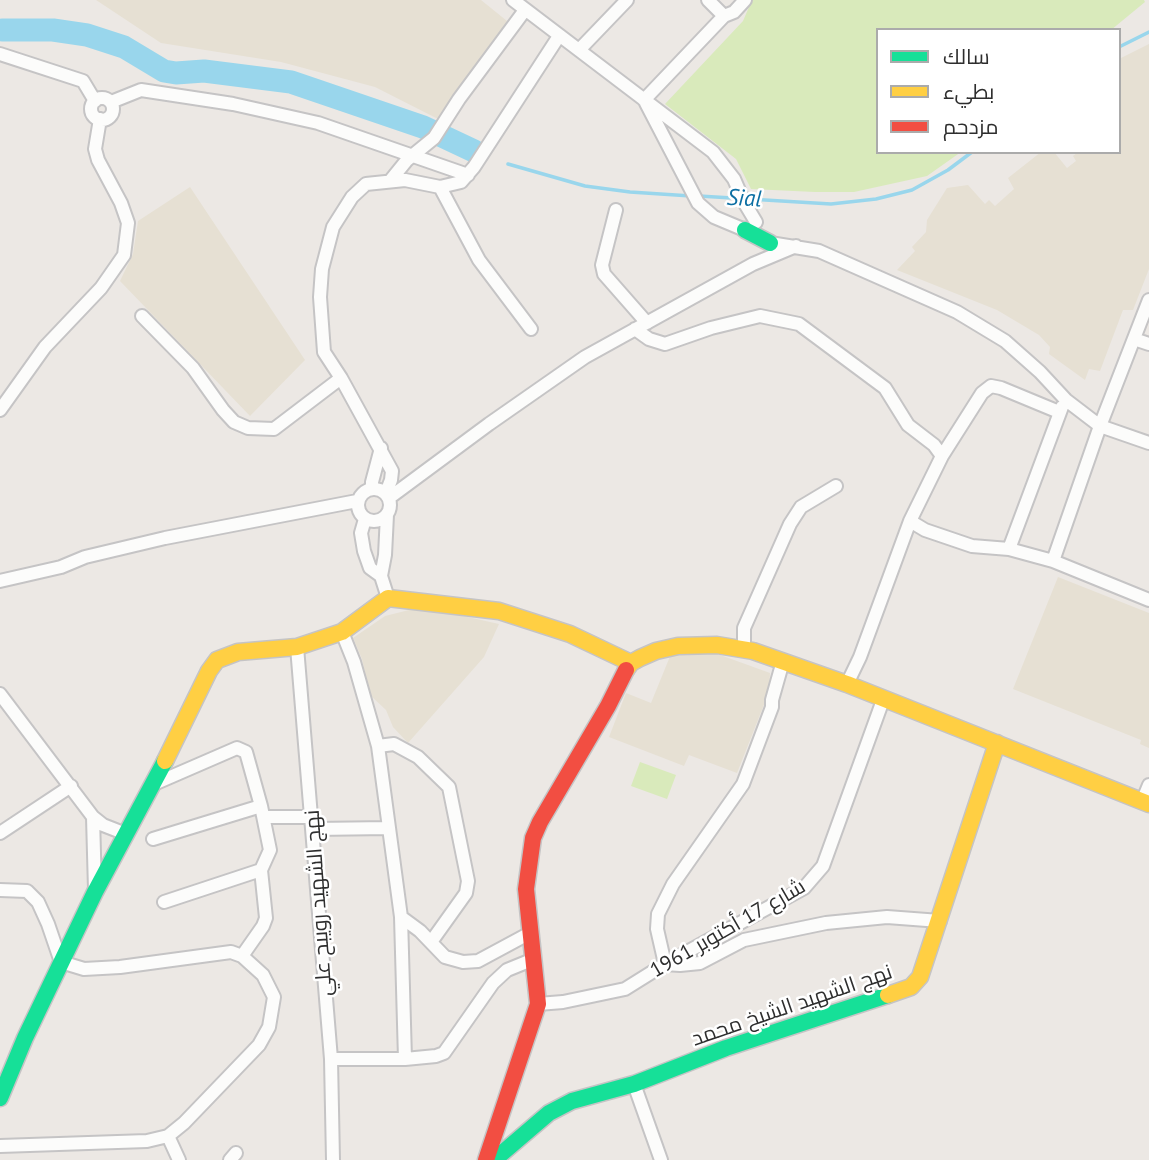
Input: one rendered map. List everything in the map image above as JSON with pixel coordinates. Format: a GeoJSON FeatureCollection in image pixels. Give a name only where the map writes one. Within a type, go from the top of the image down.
{"type":"FeatureCollection","features":[{"type":"Feature","properties":{"kind":"street"},"geometry":{"type":"LineString","coordinates":[[579,50],[626,0]]}},
{"type":"Feature","properties":{"kind":"street"},"geometry":{"type":"LineString","coordinates":[[708,0],[724,16]]}},
{"type":"Feature","properties":{"kind":"street"},"geometry":{"type":"LineString","coordinates":[[644,100],[724,16],[734,12],[745,0]]}},
{"type":"Feature","properties":{"kind":"street"},"geometry":{"type":"LineString","coordinates":[[390,181],[436,135],[520,4],[713,152],[734,179],[751,226]]}},
{"type":"Feature","properties":{"kind":"street"},"geometry":{"type":"LineString","coordinates":[[388,598],[381,576],[386,555],[387,516],[390,509],[387,496],[392,471],[324,352],[320,331],[320,297],[327,246],[333,227],[352,197],[366,184],[405,180],[440,187],[461,182],[471,171],[559,36]]}},
{"type":"Feature","properties":{"kind":"street"},"geometry":{"type":"LineString","coordinates":[[0,54],[83,81],[95,100]]}},
{"type":"Feature","properties":{"kind":"street"},"geometry":{"type":"LineString","coordinates":[[111,103],[141,90],[233,103],[318,123],[471,171]]}},
{"type":"Feature","properties":{"kind":"street"},"geometry":{"type":"LineString","coordinates":[[105,99],[111,103],[111,115],[106,119],[100,119],[92,113],[95,100],[105,99]]}},
{"type":"Feature","properties":{"kind":"street"},"geometry":{"type":"LineString","coordinates":[[644,100],[698,202],[714,217],[751,226],[770,243],[819,251],[957,312],[1005,341],[1040,372],[1063,406]]}},
{"type":"Feature","properties":{"kind":"street"},"geometry":{"type":"LineString","coordinates":[[0,410],[45,347],[102,288],[124,255],[128,223],[95,149],[100,119]]}},
{"type":"Feature","properties":{"kind":"street"},"geometry":{"type":"LineString","coordinates":[[440,187],[479,260],[531,329]]}},
{"type":"Feature","properties":{"kind":"street"},"geometry":{"type":"LineString","coordinates":[[616,210],[602,265],[604,274],[649,339],[665,344],[711,328],[760,316],[799,324],[885,388],[908,425],[934,445],[942,456]]}},
{"type":"Feature","properties":{"kind":"street"},"geometry":{"type":"LineString","coordinates":[[387,496],[585,357],[753,264],[796,246]]}},
{"type":"Feature","properties":{"kind":"street"},"geometry":{"type":"LineString","coordinates":[[1054,561],[1100,426],[1149,300]]}},
{"type":"Feature","properties":{"kind":"street"},"geometry":{"type":"LineString","coordinates":[[142,316],[193,368],[234,422],[248,428],[274,429],[341,378]]}},
{"type":"Feature","properties":{"kind":"street"},"geometry":{"type":"LineString","coordinates":[[1134,339],[1149,344]]}},
{"type":"Feature","properties":{"kind":"street"},"geometry":{"type":"LineString","coordinates":[[848,684],[910,521],[942,456],[982,393],[991,386],[1063,406],[1100,426],[1149,443]]}},
{"type":"Feature","properties":{"kind":"street"},"geometry":{"type":"LineString","coordinates":[[1009,549],[1063,406]]}},
{"type":"Feature","properties":{"kind":"street"},"geometry":{"type":"LineString","coordinates":[[372,489],[381,448]]}},
{"type":"Feature","properties":{"kind":"street"},"geometry":{"type":"LineString","coordinates":[[744,649],[744,628],[790,524],[801,508],[836,486]]}},
{"type":"Feature","properties":{"kind":"street"},"geometry":{"type":"LineString","coordinates":[[0,581],[166,538],[357,501],[365,491],[372,489],[387,496]]}},
{"type":"Feature","properties":{"kind":"street"},"geometry":{"type":"LineString","coordinates":[[357,501],[365,519],[375,522],[387,516]]}},
{"type":"Feature","properties":{"kind":"street"},"geometry":{"type":"LineString","coordinates":[[365,519],[361,533],[364,551],[370,568],[381,576]]}},
{"type":"Feature","properties":{"kind":"street"},"geometry":{"type":"LineString","coordinates":[[910,521],[925,530],[972,546],[1009,549],[1054,561],[1149,600]]}},
{"type":"Feature","properties":{"kind":"street"},"geometry":{"type":"LineString","coordinates":[[0,1098],[25,1038],[95,892],[217,660],[238,652],[298,647],[342,632],[388,598],[510,614],[570,634],[631,663]]}},
{"type":"Feature","properties":{"kind":"street"},"geometry":{"type":"LineString","coordinates":[[342,632],[355,662],[378,746],[401,917],[405,1059]]}},
{"type":"Feature","properties":{"kind":"street"},"geometry":{"type":"LineString","coordinates":[[486,1160],[538,1004],[526,889],[533,838],[608,706],[621,676],[631,663],[656,651],[678,646],[717,645],[744,649],[848,684],[1146,803],[1149,785]]}},
{"type":"Feature","properties":{"kind":"street","name":"نهج الشهيد رويبح علي"},"geometry":{"type":"LineString","coordinates":[[298,647],[331,1059],[333,1160]]}},
{"type":"Feature","properties":{"kind":"street"},"geometry":{"type":"LineString","coordinates":[[783,661],[772,707],[743,784],[673,884],[658,914],[657,929],[665,964],[700,963],[744,940],[826,923],[887,917],[940,921]]}},
{"type":"Feature","properties":{"kind":"street"},"geometry":{"type":"LineString","coordinates":[[0,694],[93,817],[103,825],[127,834]]}},
{"type":"Feature","properties":{"kind":"street","name":"شارع 17 أكتوبر 1961"},"geometry":{"type":"LineString","coordinates":[[538,1004],[562,1002],[625,989],[665,964],[794,894],[816,877],[828,855],[883,700]]}},
{"type":"Feature","properties":{"kind":"street","name":"نهج الشهيد الشيخ محمد"},"geometry":{"type":"LineString","coordinates":[[494,1160],[549,1113],[572,1101],[634,1084],[726,1048],[911,987],[920,976],[940,921],[997,743]]}},
{"type":"Feature","properties":{"kind":"street"},"geometry":{"type":"LineString","coordinates":[[378,746],[394,744],[418,757],[449,787],[468,881],[466,893],[431,942]]}},
{"type":"Feature","properties":{"kind":"street"},"geometry":{"type":"LineString","coordinates":[[153,784],[237,748],[246,752],[270,850],[261,870],[266,918],[242,956]]}},
{"type":"Feature","properties":{"kind":"street"},"geometry":{"type":"LineString","coordinates":[[0,833],[71,786]]}},
{"type":"Feature","properties":{"kind":"street"},"geometry":{"type":"LineString","coordinates":[[153,839],[262,812],[313,823],[388,828]]}},
{"type":"Feature","properties":{"kind":"street"},"geometry":{"type":"LineString","coordinates":[[93,817],[95,892]]}},
{"type":"Feature","properties":{"kind":"street"},"geometry":{"type":"LineString","coordinates":[[164,902],[261,870]]}},
{"type":"Feature","properties":{"kind":"street"},"geometry":{"type":"LineString","coordinates":[[0,890],[27,891],[38,902],[61,962]]}},
{"type":"Feature","properties":{"kind":"street"},"geometry":{"type":"LineString","coordinates":[[401,917],[445,957],[463,962],[478,961],[530,933]]}},
{"type":"Feature","properties":{"kind":"street"},"geometry":{"type":"LineString","coordinates":[[0,1146],[147,1141],[168,1136],[234,1072],[259,1045],[269,1027],[274,997],[270,984],[242,956],[231,952],[209,953],[142,965],[84,969],[61,962]]}},
{"type":"Feature","properties":{"kind":"street"},"geometry":{"type":"LineString","coordinates":[[331,1059],[405,1059],[444,1053],[493,983],[508,970],[534,960]]}},
{"type":"Feature","properties":{"kind":"street"},"geometry":{"type":"LineString","coordinates":[[634,1084],[661,1160]]}},
{"type":"Feature","properties":{"kind":"street"},"geometry":{"type":"LineString","coordinates":[[168,1136],[179,1160]]}},
{"type":"Feature","properties":{"kind":"shaded area"},"geometry":{"type":"Polygon","coordinates":[[[96,0],[481,0],[512,25],[440,120],[375,87],[281,62],[161,43],[96,0]]]}},
{"type":"Feature","properties":{"kind":"shaded area"},"geometry":{"type":"Polygon","coordinates":[[[1149,44],[1149,269],[1133,310],[1123,310],[1100,371],[1089,369],[1085,380],[1049,354],[1050,347],[1039,335],[997,310],[897,270],[915,251],[912,247],[926,232],[927,220],[947,188],[968,185],[985,204],[989,200],[995,206],[1014,189],[1008,178],[1038,154],[1056,154],[1067,168],[1076,161],[1073,156],[1076,154],[1121,154],[1121,58],[1149,44]]]}},
{"type":"Feature","properties":{"kind":"shaded area"},"geometry":{"type":"Polygon","coordinates":[[[190,187],[305,360],[250,416],[120,281],[133,254],[138,221],[190,187]]]}},
{"type":"Feature","properties":{"kind":"shaded area"},"geometry":{"type":"Polygon","coordinates":[[[1058,577],[1149,613],[1149,748],[1140,744],[1141,740],[1013,689],[1058,577]]]}},
{"type":"Feature","properties":{"kind":"shaded area"},"geometry":{"type":"Polygon","coordinates":[[[409,610],[441,611],[499,624],[484,657],[408,743],[393,727],[386,710],[370,695],[362,659],[353,638],[385,616],[409,610]]]}},
{"type":"Feature","properties":{"kind":"shaded area"},"geometry":{"type":"Polygon","coordinates":[[[673,649],[712,652],[770,673],[769,692],[737,773],[689,755],[684,766],[609,737],[626,693],[651,703],[673,649]]]}},
{"type":"Feature","properties":{"kind":"green space"},"geometry":{"type":"Polygon","coordinates":[[[752,0],[1145,2],[1113,28],[876,28],[876,154],[958,154],[927,176],[854,192],[751,189],[736,159],[665,104],[743,21],[752,0]]]}},
{"type":"Feature","properties":{"kind":"green space"},"geometry":{"type":"Polygon","coordinates":[[[640,762],[676,775],[667,799],[631,786],[640,762]]]}},
{"type":"Feature","properties":{"kind":"waterway"},"geometry":{"type":"LineString","coordinates":[[2,30],[53,30],[87,35],[124,47],[164,71],[204,71],[291,82],[423,127],[474,151]]}},
{"type":"Feature","properties":{"kind":"waterway","name":"Sial"},"geometry":{"type":"LineString","coordinates":[[1121,46],[1149,32]]}},
{"type":"Feature","properties":{"kind":"waterway","name":"Sial"},"geometry":{"type":"LineString","coordinates":[[699,196],[831,204],[876,199],[912,190],[948,170],[969,154]]}},
{"type":"Feature","properties":{"kind":"waterway","name":"Sial"},"geometry":{"type":"LineString","coordinates":[[508,164],[585,186],[691,196]]}},
{"type":"Feature","properties":{"kind":"traffic: fast"},"geometry":{"type":"LineString","coordinates":[[745,230],[770,243]]}},
{"type":"Feature","properties":{"kind":"traffic: fast"},"geometry":{"type":"LineString","coordinates":[[0,1098],[25,1038],[95,892],[165,761]]}},
{"type":"Feature","properties":{"kind":"traffic: fast"},"geometry":{"type":"LineString","coordinates":[[494,1160],[549,1113],[572,1101],[634,1084],[726,1048],[888,995]]}},
{"type":"Feature","properties":{"kind":"traffic: slow"},"geometry":{"type":"LineString","coordinates":[[165,761],[217,660],[238,652],[297,647],[342,632],[388,598],[499,611],[570,634],[631,663]]}},
{"type":"Feature","properties":{"kind":"traffic: slow"},"geometry":{"type":"LineString","coordinates":[[626,670],[640,658],[678,646],[717,645],[753,651],[847,684],[1149,804]]}},
{"type":"Feature","properties":{"kind":"traffic: slow"},"geometry":{"type":"LineString","coordinates":[[888,995],[911,987],[920,977],[997,743]]}},
{"type":"Feature","properties":{"kind":"traffic: jam"},"geometry":{"type":"LineString","coordinates":[[486,1160],[538,1004],[526,889],[533,838],[626,670]]}}]}
